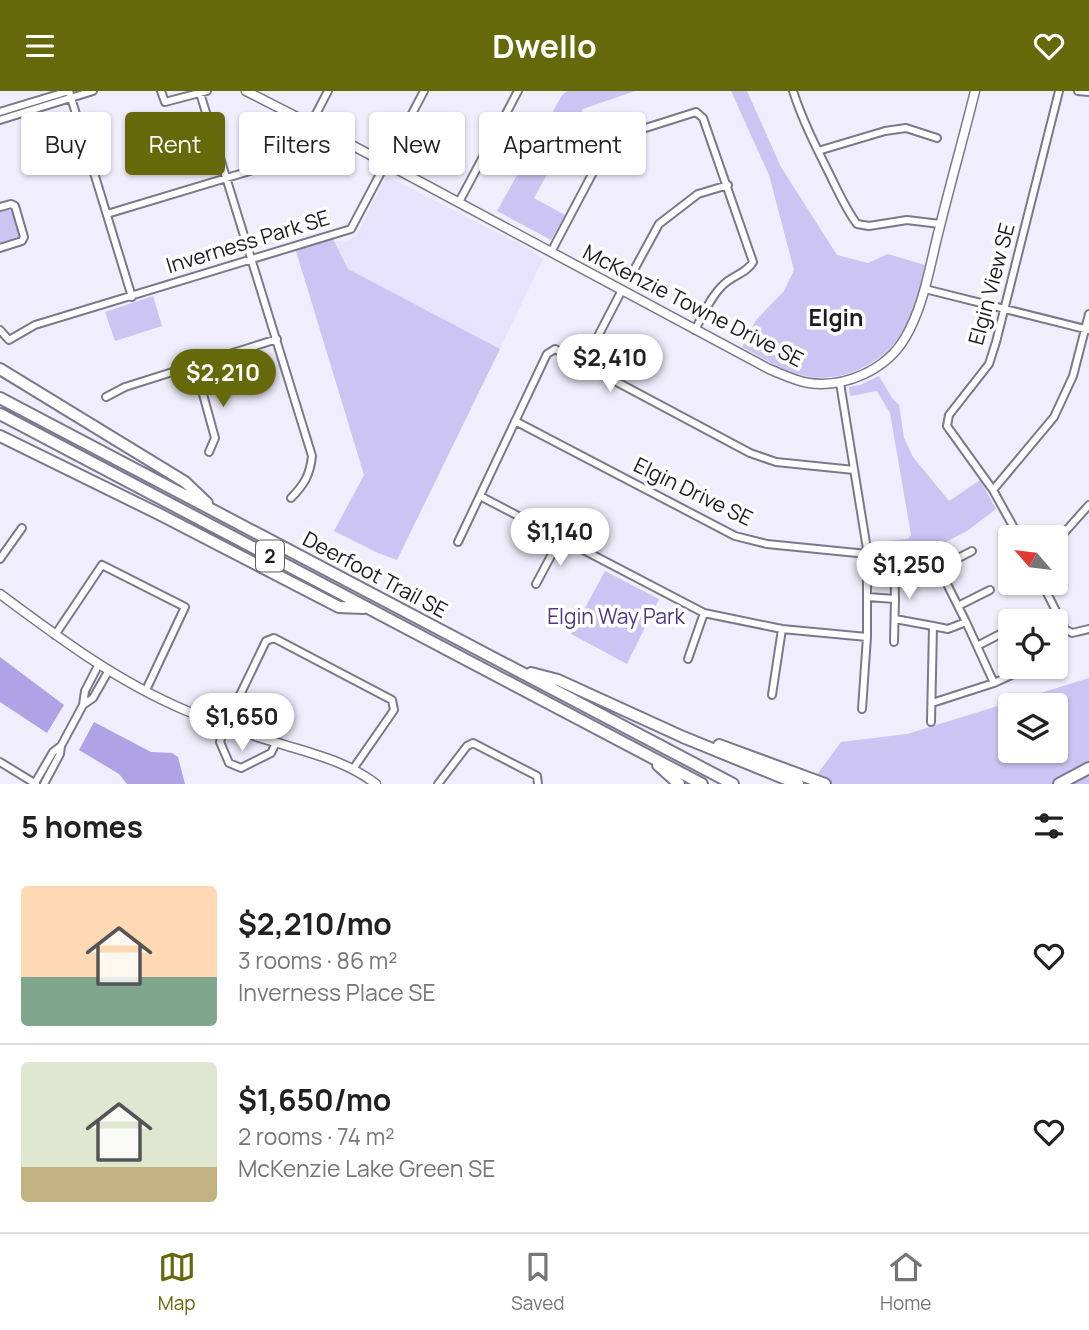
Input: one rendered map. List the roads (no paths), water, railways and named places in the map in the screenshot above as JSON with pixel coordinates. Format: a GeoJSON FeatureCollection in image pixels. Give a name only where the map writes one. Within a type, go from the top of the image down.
{"type":"FeatureCollection","features":[{"type":"Feature","properties":{"kind":"highway"},"geometry":{"type":"LineString","coordinates":[[0,369],[185,482],[216,512]]}},
{"type":"Feature","properties":{"kind":"highway","name":"Deerfoot Trail SE"},"geometry":{"type":"LineString","coordinates":[[0,398],[733,784]]}},
{"type":"Feature","properties":{"kind":"highway","name":"Deerfoot Trail SE"},"geometry":{"type":"LineString","coordinates":[[0,414],[702,784]]}},
{"type":"Feature","properties":{"kind":"highway"},"geometry":{"type":"LineString","coordinates":[[0,436],[339,607],[369,609]]}},
{"type":"Feature","properties":{"kind":"highway"},"geometry":{"type":"LineString","coordinates":[[508,667],[558,680],[683,737],[797,784]]}},
{"type":"Feature","properties":{"kind":"highway"},"geometry":{"type":"LineString","coordinates":[[683,737],[695,737],[825,784]]}},
{"type":"Feature","properties":{"kind":"highway"},"geometry":{"type":"LineString","coordinates":[[648,756],[679,784]]}},
{"type":"Feature","properties":{"kind":"highway"},"geometry":{"type":"LineString","coordinates":[[1059,784],[1089,768]]}},
{"type":"Feature","properties":{"kind":"street"},"geometry":{"type":"LineString","coordinates":[[0,112],[69,93],[93,91]]}},
{"type":"Feature","properties":{"kind":"street"},"geometry":{"type":"LineString","coordinates":[[162,91],[165,102],[203,92],[226,178],[312,456],[310,473],[303,486],[291,498]]}},
{"type":"Feature","properties":{"kind":"street","name":"McKenzie Towne Drive SE"},"geometry":{"type":"LineString","coordinates":[[246,91],[286,112]]}},
{"type":"Feature","properties":{"kind":"street"},"geometry":{"type":"LineString","coordinates":[[317,112],[328,91]]}},
{"type":"Feature","properties":{"kind":"street","name":"Inverness Park SE"},"geometry":{"type":"LineString","coordinates":[[413,112],[424,91]]}},
{"type":"Feature","properties":{"kind":"street"},"geometry":{"type":"LineString","coordinates":[[459,202],[518,91]]}},
{"type":"Feature","properties":{"kind":"street"},"geometry":{"type":"LineString","coordinates":[[793,91],[818,151],[857,224],[869,226],[907,221],[940,224]]}},
{"type":"Feature","properties":{"kind":"street","name":"McKenzie Towne Drive SE"},"geometry":{"type":"LineString","coordinates":[[408,175],[789,378],[808,383],[839,383],[881,364],[905,340],[925,289],[975,91]]}},
{"type":"Feature","properties":{"kind":"street","name":"Elgin View SE"},"geometry":{"type":"LineString","coordinates":[[1012,525],[993,489],[947,426],[947,422],[948,415],[989,364],[1059,91]]}},
{"type":"Feature","properties":{"kind":"street"},"geometry":{"type":"LineString","coordinates":[[1078,91],[1089,93]]}},
{"type":"Feature","properties":{"kind":"street"},"geometry":{"type":"LineString","coordinates":[[0,120],[69,93]]}},
{"type":"Feature","properties":{"kind":"street"},"geometry":{"type":"LineString","coordinates":[[69,93],[132,297]]}},
{"type":"Feature","properties":{"kind":"street"},"geometry":{"type":"LineString","coordinates":[[551,252],[608,144],[614,138],[696,112],[703,118],[753,262],[748,269],[722,286],[709,303],[695,330]]}},
{"type":"Feature","properties":{"kind":"street"},"geometry":{"type":"LineString","coordinates":[[818,151],[885,131],[906,128],[937,138]]}},
{"type":"Feature","properties":{"kind":"street"},"geometry":{"type":"LineString","coordinates":[[107,214],[239,174]]}},
{"type":"Feature","properties":{"kind":"street","name":"Inverness Park SE"},"geometry":{"type":"LineString","coordinates":[[0,330],[9,340],[35,325],[351,229],[380,175]]}},
{"type":"Feature","properties":{"kind":"street"},"geometry":{"type":"LineString","coordinates":[[635,268],[659,224],[698,194],[728,185]]}},
{"type":"Feature","properties":{"kind":"street"},"geometry":{"type":"LineString","coordinates":[[0,207],[10,204],[15,206],[24,237],[22,241],[0,248]]}},
{"type":"Feature","properties":{"kind":"street"},"geometry":{"type":"LineString","coordinates":[[925,289],[1087,329]]}},
{"type":"Feature","properties":{"kind":"street"},"geometry":{"type":"LineString","coordinates":[[583,365],[622,290]]}},
{"type":"Feature","properties":{"kind":"street"},"geometry":{"type":"LineString","coordinates":[[993,489],[1054,417],[1073,376],[1089,314]]}},
{"type":"Feature","properties":{"kind":"street"},"geometry":{"type":"LineString","coordinates":[[106,397],[125,387],[277,339]]}},
{"type":"Feature","properties":{"kind":"street"},"geometry":{"type":"LineString","coordinates":[[458,541],[547,353],[555,349],[750,453],[776,462],[854,470]]}},
{"type":"Feature","properties":{"kind":"street"},"geometry":{"type":"LineString","coordinates":[[195,365],[215,438],[209,452]]}},
{"type":"Feature","properties":{"kind":"street"},"geometry":{"type":"LineString","coordinates":[[839,383],[867,554],[867,637],[862,709]]}},
{"type":"Feature","properties":{"kind":"street","name":"Elgin Drive SE"},"geometry":{"type":"LineString","coordinates":[[515,421],[735,536],[767,544],[867,554]]}},
{"type":"Feature","properties":{"kind":"street"},"geometry":{"type":"LineString","coordinates":[[480,496],[704,613],[782,629],[867,637]]}},
{"type":"Feature","properties":{"kind":"street"},"geometry":{"type":"LineString","coordinates":[[1068,528],[1089,505]]}},
{"type":"Feature","properties":{"kind":"street"},"geometry":{"type":"LineString","coordinates":[[0,559],[22,528]]}},
{"type":"Feature","properties":{"kind":"street"},"geometry":{"type":"LineString","coordinates":[[536,584],[560,538]]}},
{"type":"Feature","properties":{"kind":"street"},"geometry":{"type":"LineString","coordinates":[[894,568],[939,568],[972,551]]}},
{"type":"Feature","properties":{"kind":"street"},"geometry":{"type":"LineString","coordinates":[[894,553],[894,642]]}},
{"type":"Feature","properties":{"kind":"street"},"geometry":{"type":"LineString","coordinates":[[55,635],[102,565],[186,607],[146,690]]}},
{"type":"Feature","properties":{"kind":"street"},"geometry":{"type":"LineString","coordinates":[[939,568],[994,683]]}},
{"type":"Feature","properties":{"kind":"street"},"geometry":{"type":"LineString","coordinates":[[958,607],[990,590]]}},
{"type":"Feature","properties":{"kind":"street"},"geometry":{"type":"LineString","coordinates":[[0,594],[99,664],[146,690],[225,726],[328,757],[354,769],[376,784]]}},
{"type":"Feature","properties":{"kind":"street"},"geometry":{"type":"LineString","coordinates":[[1048,595],[1065,629],[1072,633],[1089,629]]}},
{"type":"Feature","properties":{"kind":"street"},"geometry":{"type":"LineString","coordinates":[[868,597],[895,599]]}},
{"type":"Feature","properties":{"kind":"street"},"geometry":{"type":"LineString","coordinates":[[688,659],[704,613]]}},
{"type":"Feature","properties":{"kind":"street"},"geometry":{"type":"LineString","coordinates":[[895,619],[948,629],[966,622]]}},
{"type":"Feature","properties":{"kind":"street"},"geometry":{"type":"LineString","coordinates":[[931,722],[933,626]]}},
{"type":"Feature","properties":{"kind":"street"},"geometry":{"type":"LineString","coordinates":[[772,695],[782,629]]}},
{"type":"Feature","properties":{"kind":"street"},"geometry":{"type":"LineString","coordinates":[[977,646],[998,635]]}},
{"type":"Feature","properties":{"kind":"street"},"geometry":{"type":"LineString","coordinates":[[276,743],[271,753],[241,768],[229,763],[220,742],[266,641],[274,638],[392,700],[394,710],[354,769]]}},
{"type":"Feature","properties":{"kind":"street"},"geometry":{"type":"LineString","coordinates":[[44,784],[83,705],[85,691],[99,664]]}},
{"type":"Feature","properties":{"kind":"street"},"geometry":{"type":"LineString","coordinates":[[83,705],[95,696],[109,670]]}},
{"type":"Feature","properties":{"kind":"street"},"geometry":{"type":"LineString","coordinates":[[932,703],[1003,679]]}},
{"type":"Feature","properties":{"kind":"street"},"geometry":{"type":"LineString","coordinates":[[438,784],[467,746],[473,743],[537,776],[538,784]]}},
{"type":"Feature","properties":{"kind":"street"},"geometry":{"type":"LineString","coordinates":[[0,762],[36,784],[54,750],[61,746]]}},
{"type":"Feature","properties":{"kind":"district","name":"Elgin"},"geometry":{"type":"Point","coordinates":[836,318]}},
{"type":"Feature","properties":{"kind":"park label","name":"Elgin Way Park"},"geometry":{"type":"Point","coordinates":[616,617]}}]}
